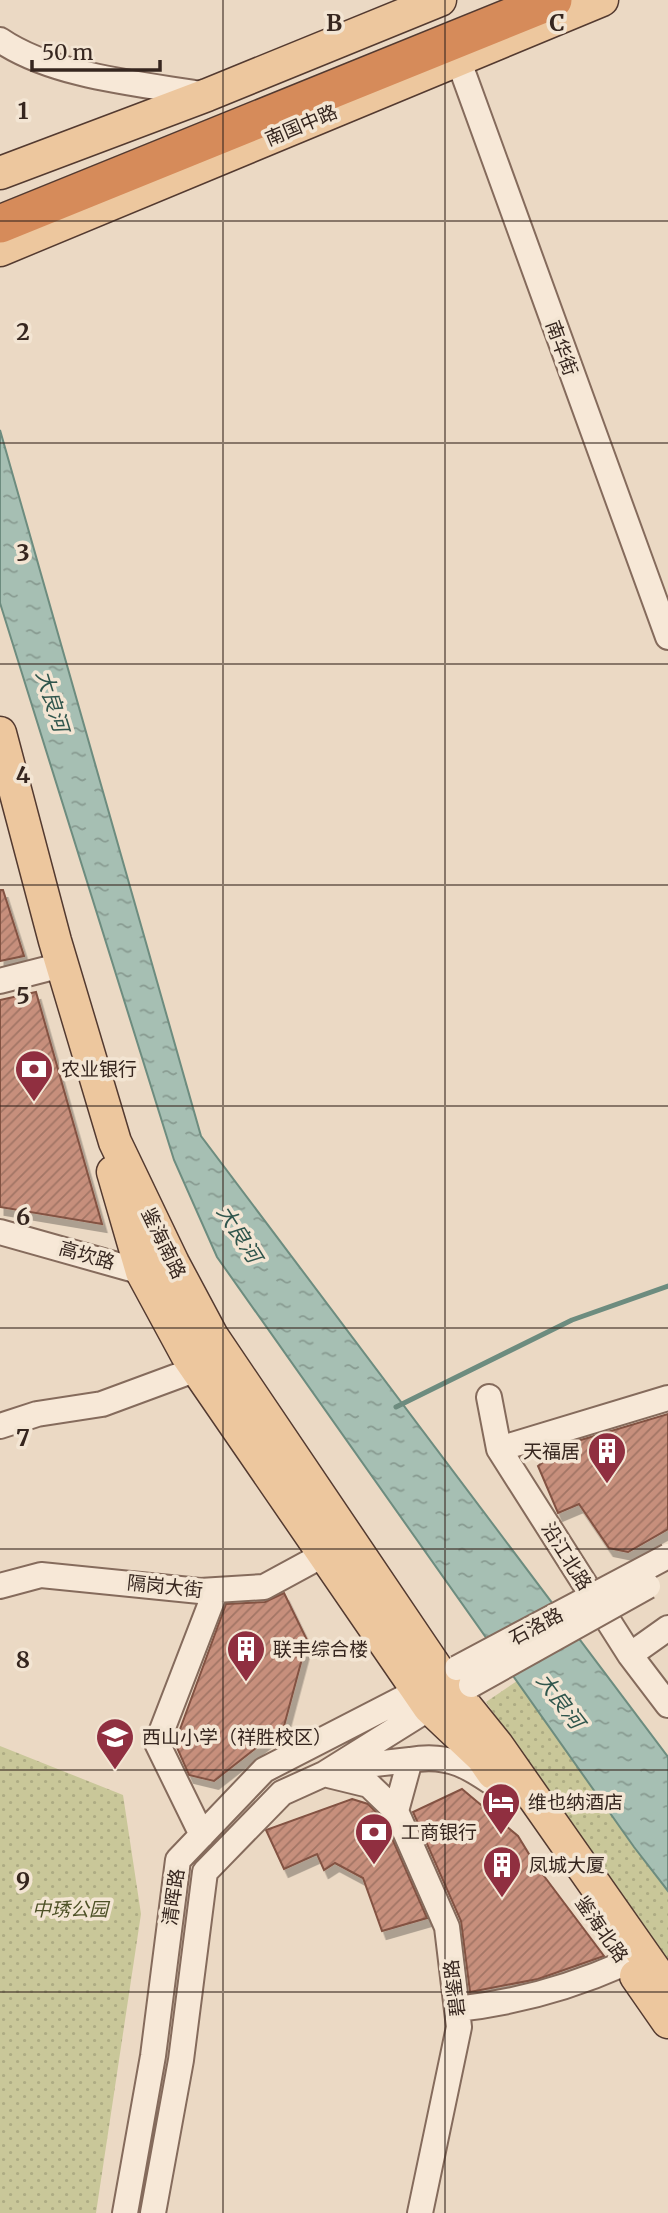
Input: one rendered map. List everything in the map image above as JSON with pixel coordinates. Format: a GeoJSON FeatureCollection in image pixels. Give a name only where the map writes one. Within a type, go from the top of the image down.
{"type":"FeatureCollection","features":[{"type":"Feature","properties":{"kind":"highway"},"geometry":{"type":"LineString","coordinates":[[2,181],[499,0]]}},
{"type":"Feature","properties":{"kind":"highway","name":"南国中路"},"geometry":{"type":"LineString","coordinates":[[0,224],[553,0]]}},
{"type":"Feature","properties":{"kind":"main road"},"geometry":{"type":"LineString","coordinates":[[2,181],[440,0]]}},
{"type":"Feature","properties":{"kind":"main road","name":"南国中路"},"geometry":{"type":"LineString","coordinates":[[0,250],[603,0]]}},
{"type":"Feature","properties":{"kind":"main road"},"geometry":{"type":"LineString","coordinates":[[0,235],[6,239],[43,232]]}},
{"type":"Feature","properties":{"kind":"main road","name":"鉴海南路"},"geometry":{"type":"LineString","coordinates":[[0,733],[56,967],[115,1142],[169,1255],[212,1335],[445,1687]]}},
{"type":"Feature","properties":{"kind":"main road","name":"鉴海南路"},"geometry":{"type":"LineString","coordinates":[[0,777],[142,1272],[187,1355],[323,1555],[445,1687]]}},
{"type":"Feature","properties":{"kind":"main road","name":"鉴海北路"},"geometry":{"type":"LineString","coordinates":[[445,1687],[482,1757],[668,2022]]}},
{"type":"Feature","properties":{"kind":"main road","name":"鉴海北路"},"geometry":{"type":"LineString","coordinates":[[445,1687],[497,1745],[668,1989]]}},
{"type":"Feature","properties":{"kind":"street"},"geometry":{"type":"LineString","coordinates":[[0,40],[17,52],[58,66],[207,95]]}},
{"type":"Feature","properties":{"kind":"street","name":"南华街"},"geometry":{"type":"LineString","coordinates":[[458,59],[668,637]]}},
{"type":"Feature","properties":{"kind":"street"},"geometry":{"type":"LineString","coordinates":[[0,981],[56,967]]}},
{"type":"Feature","properties":{"kind":"street","name":"高坎路"},"geometry":{"type":"LineString","coordinates":[[0,1232],[142,1272]]}},
{"type":"Feature","properties":{"kind":"street"},"geometry":{"type":"LineString","coordinates":[[142,1272],[169,1255]]}},
{"type":"Feature","properties":{"kind":"street"},"geometry":{"type":"LineString","coordinates":[[0,1426],[37,1413],[102,1404],[194,1370]]}},
{"type":"Feature","properties":{"kind":"street","name":"沿江北路"},"geometry":{"type":"LineString","coordinates":[[489,1396],[499,1449],[630,1655],[668,1704]]}},
{"type":"Feature","properties":{"kind":"street"},"geometry":{"type":"LineString","coordinates":[[499,1449],[668,1398]]}},
{"type":"Feature","properties":{"kind":"street","name":"隔岗大街"},"geometry":{"type":"LineString","coordinates":[[0,1586],[41,1575],[216,1590],[264,1587],[323,1555]]}},
{"type":"Feature","properties":{"kind":"street","name":"石洛路"},"geometry":{"type":"LineString","coordinates":[[445,1687],[668,1556]]}},
{"type":"Feature","properties":{"kind":"street","name":"石洛路"},"geometry":{"type":"LineString","coordinates":[[445,1687],[668,1574]]}},
{"type":"Feature","properties":{"kind":"street"},"geometry":{"type":"LineString","coordinates":[[202,1835],[157,1743],[216,1590]]}},
{"type":"Feature","properties":{"kind":"street"},"geometry":{"type":"LineString","coordinates":[[630,1655],[668,1628]]}},
{"type":"Feature","properties":{"kind":"street","name":"清晖路"},"geometry":{"type":"LineString","coordinates":[[153,2213],[181,2060],[205,1872],[282,1793],[329,1771],[445,1687]]}},
{"type":"Feature","properties":{"kind":"street","name":"清晖路"},"geometry":{"type":"LineString","coordinates":[[125,2213],[153,2056],[178,1860],[264,1770],[445,1687]]}},
{"type":"Feature","properties":{"kind":"street"},"geometry":{"type":"LineString","coordinates":[[329,1771],[433,1756],[467,1765],[507,1793]]}},
{"type":"Feature","properties":{"kind":"street"},"geometry":{"type":"LineString","coordinates":[[329,1771],[369,1785],[396,1811],[410,1760]]}},
{"type":"Feature","properties":{"kind":"street","name":"碧鉴路"},"geometry":{"type":"LineString","coordinates":[[396,1811],[447,1927],[459,2026],[420,2213]]}},
{"type":"Feature","properties":{"kind":"street"},"geometry":{"type":"LineString","coordinates":[[457,2009],[492,2005],[596,1976],[623,1964]]}},
{"type":"Feature","properties":{"kind":"green space"},"geometry":{"type":"Polygon","coordinates":[[[517,1681],[668,1891],[668,1965],[486,1702],[517,1681]]]}},
{"type":"Feature","properties":{"kind":"green space","name":"中琇公园"},"geometry":{"type":"Polygon","coordinates":[[[0,1746],[123,1795],[141,1914],[96,2213],[0,2213],[0,1746]]]}},
{"type":"Feature","properties":{"kind":"water","name":"大良河"},"geometry":{"type":"Polygon","coordinates":[[[0,430],[201,1136],[668,1757],[668,1891],[634,1847],[217,1257],[174,1160],[0,603],[0,430]]]}},
{"type":"Feature","properties":{"kind":"building"},"geometry":{"type":"Polygon","coordinates":[[[0,890],[3,890],[24,956],[0,961],[0,890]]]}},
{"type":"Feature","properties":{"kind":"building","name":"农业银行"},"geometry":{"type":"Polygon","coordinates":[[[36,992],[102,1224],[0,1207],[0,1000],[36,992]]]}},
{"type":"Feature","properties":{"kind":"building","name":"天福居"},"geometry":{"type":"Polygon","coordinates":[[[668,1414],[668,1529],[628,1552],[609,1548],[579,1504],[558,1513],[538,1466],[564,1445],[668,1414]]]}},
{"type":"Feature","properties":{"kind":"building","name":"联丰综合楼"},"geometry":{"type":"Polygon","coordinates":[[[284,1593],[307,1640],[284,1726],[214,1781],[189,1775],[175,1743],[226,1604],[265,1602],[284,1593]]]}},
{"type":"Feature","properties":{"kind":"building","name":"凤城大厦"},"geometry":{"type":"Polygon","coordinates":[[[462,1789],[518,1836],[535,1864],[604,1956],[538,1979],[470,1992],[461,1921],[413,1812],[462,1789]]]}},
{"type":"Feature","properties":{"kind":"building","name":"工商银行"},"geometry":{"type":"Polygon","coordinates":[[[352,1799],[368,1804],[384,1820],[427,1918],[382,1931],[363,1878],[335,1863],[324,1870],[317,1854],[284,1869],[266,1830],[352,1799]]]}},
{"type":"Feature","properties":{"kind":"waterway"},"geometry":{"type":"LineString","coordinates":[[396,1407],[572,1320],[668,1286]]}},
{"type":"Feature","properties":{"kind":"place","name":"农业银行"},"geometry":{"type":"Point","coordinates":[34,1103]}},
{"type":"Feature","properties":{"kind":"place","name":"天福居"},"geometry":{"type":"Point","coordinates":[607,1485]}},
{"type":"Feature","properties":{"kind":"place","name":"联丰综合楼"},"geometry":{"type":"Point","coordinates":[246,1683]}},
{"type":"Feature","properties":{"kind":"place","name":"西山小学（祥胜校区）"},"geometry":{"type":"Point","coordinates":[115,1771]}},
{"type":"Feature","properties":{"kind":"place","name":"维也纳酒店"},"geometry":{"type":"Point","coordinates":[501,1836]}},
{"type":"Feature","properties":{"kind":"place","name":"工商银行"},"geometry":{"type":"Point","coordinates":[374,1866]}},
{"type":"Feature","properties":{"kind":"place","name":"凤城大厦"},"geometry":{"type":"Point","coordinates":[502,1899]}}]}
